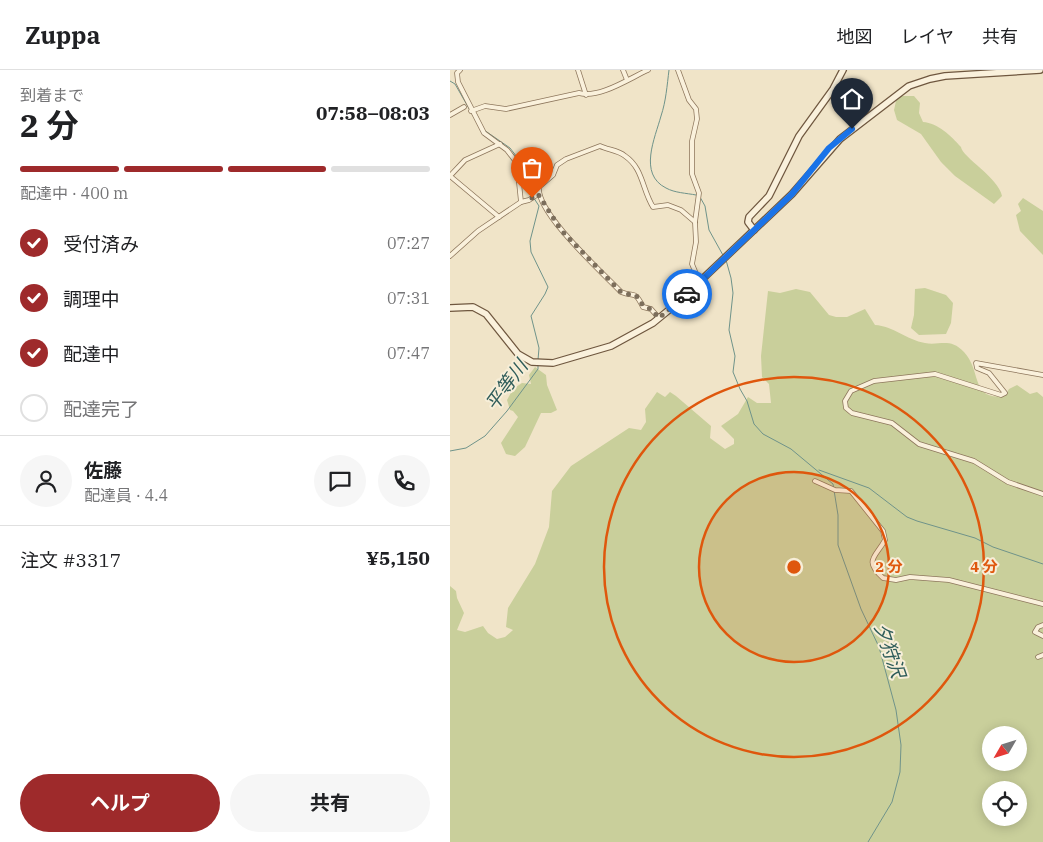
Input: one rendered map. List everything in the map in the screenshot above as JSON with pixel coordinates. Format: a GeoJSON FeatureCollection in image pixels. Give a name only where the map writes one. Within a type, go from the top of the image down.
{"type":"FeatureCollection","features":[{"type":"Feature","properties":{"kind":"street"},"geometry":{"type":"LineString","coordinates":[[460,70],[457,73],[458,82],[484,132],[513,156],[519,166],[521,202]]}},
{"type":"Feature","properties":{"kind":"street"},"geometry":{"type":"LineString","coordinates":[[578,70],[586,95]]}},
{"type":"Feature","properties":{"kind":"street"},"geometry":{"type":"LineString","coordinates":[[623,70],[627,80]]}},
{"type":"Feature","properties":{"kind":"street"},"geometry":{"type":"LineString","coordinates":[[471,110],[485,106],[506,109],[579,93],[586,95],[599,93],[648,70]]}},
{"type":"Feature","properties":{"kind":"street"},"geometry":{"type":"LineString","coordinates":[[678,70],[689,100],[696,109],[697,119],[692,147],[692,174],[699,194],[695,222],[696,242],[692,264],[697,276]]}},
{"type":"Feature","properties":{"kind":"street"},"geometry":{"type":"LineString","coordinates":[[754,230],[748,222],[749,217],[769,196],[799,136],[833,89],[843,70]]}},
{"type":"Feature","properties":{"kind":"street"},"geometry":{"type":"LineString","coordinates":[[450,308],[473,308],[486,314],[524,358],[541,364],[553,363],[612,346],[659,318],[792,194],[835,144],[909,86],[919,81],[945,76],[1040,70]]}},
{"type":"Feature","properties":{"kind":"street"},"geometry":{"type":"LineString","coordinates":[[450,115],[464,106]]}},
{"type":"Feature","properties":{"kind":"street"},"geometry":{"type":"LineString","coordinates":[[499,217],[450,176],[465,160],[500,144]]}},
{"type":"Feature","properties":{"kind":"street"},"geometry":{"type":"LineString","coordinates":[[450,256],[478,231],[521,202],[537,195],[539,187],[553,175],[557,165],[600,146],[625,155],[635,164],[640,172],[653,207],[668,205],[681,210],[695,222]]}},
{"type":"Feature","properties":{"kind":"street"},"geometry":{"type":"LineString","coordinates":[[537,195],[561,230],[599,271],[621,292],[632,293],[637,296],[643,306],[651,309],[659,318]]}},
{"type":"Feature","properties":{"kind":"street"},"geometry":{"type":"LineString","coordinates":[[1043,375],[976,363],[977,368],[989,373],[1004,393],[1001,395],[935,374],[874,381],[851,391],[845,401],[846,408],[852,413],[892,423],[920,444],[974,461],[1008,482],[1043,494]]}},
{"type":"Feature","properties":{"kind":"street"},"geometry":{"type":"LineString","coordinates":[[814,481],[835,490],[851,491],[883,531],[885,540],[872,557],[872,564],[883,578],[896,580],[910,577],[949,580],[1043,604]]}},
{"type":"Feature","properties":{"kind":"street"},"geometry":{"type":"LineString","coordinates":[[1043,625],[1038,627],[1035,632],[1043,636]]}},
{"type":"Feature","properties":{"kind":"street"},"geometry":{"type":"LineString","coordinates":[[1038,657],[1043,655]]}},
{"type":"Feature","properties":{"kind":"green space"},"geometry":{"type":"Polygon","coordinates":[[[900,96],[914,96],[920,103],[919,113],[923,122],[939,127],[949,135],[967,156],[988,175],[1002,196],[994,204],[955,176],[941,162],[921,134],[897,120],[894,110],[896,101],[900,96]]]}},
{"type":"Feature","properties":{"kind":"green space"},"geometry":{"type":"Polygon","coordinates":[[[1023,198],[1043,211],[1043,255],[1020,231],[1016,215],[1021,211],[1018,204],[1023,198]]]}},
{"type":"Feature","properties":{"kind":"green space"},"geometry":{"type":"Polygon","coordinates":[[[925,288],[946,295],[953,303],[951,323],[946,334],[919,335],[911,328],[914,315],[915,289],[925,288]]]}},
{"type":"Feature","properties":{"kind":"green space"},"geometry":{"type":"Polygon","coordinates":[[[796,289],[810,292],[829,315],[836,317],[847,317],[865,309],[875,325],[888,328],[918,341],[930,344],[949,343],[959,347],[969,360],[981,389],[986,394],[1005,396],[1009,389],[1017,385],[1030,394],[1037,392],[1043,397],[1043,842],[450,842],[450,586],[456,591],[464,613],[457,630],[465,632],[483,626],[488,633],[497,639],[505,637],[513,630],[506,627],[508,608],[535,564],[549,527],[552,491],[571,466],[629,428],[641,430],[646,422],[645,409],[657,392],[665,397],[670,392],[676,396],[711,426],[710,438],[725,449],[734,444],[734,439],[721,426],[738,414],[748,397],[757,403],[771,403],[769,384],[762,377],[761,356],[768,291],[780,293],[796,289]]]}},
{"type":"Feature","properties":{"kind":"green space"},"geometry":{"type":"Polygon","coordinates":[[[535,367],[546,375],[547,385],[557,410],[551,413],[541,413],[525,447],[515,456],[506,454],[501,443],[518,417],[510,410],[507,400],[513,389],[522,383],[531,384],[529,375],[535,367]]]}},
{"type":"Feature","properties":{"kind":"waterway"},"geometry":{"type":"LineString","coordinates":[[669,70],[664,105],[651,155],[651,165],[653,174],[658,182],[666,188],[696,195]]}},
{"type":"Feature","properties":{"kind":"waterway","name":"平等川"},"geometry":{"type":"LineString","coordinates":[[450,81],[455,84],[479,126]]}},
{"type":"Feature","properties":{"kind":"waterway","name":"平等川"},"geometry":{"type":"LineString","coordinates":[[484,130],[510,148],[520,161],[526,186],[539,206],[530,241],[531,252],[548,287],[531,316],[539,348],[538,360]]}},
{"type":"Feature","properties":{"kind":"waterway"},"geometry":{"type":"LineString","coordinates":[[700,197],[705,206],[709,230],[724,257]]}},
{"type":"Feature","properties":{"kind":"waterway","name":"夕狩沢"},"geometry":{"type":"LineString","coordinates":[[726,260],[733,293],[729,330],[735,356],[733,372],[747,401],[754,424],[763,434],[791,449],[833,484],[838,515],[838,545],[861,609],[879,647],[896,710],[901,745],[900,772],[892,802],[868,842]]}},
{"type":"Feature","properties":{"kind":"waterway","name":"平等川"},"geometry":{"type":"LineString","coordinates":[[450,451],[466,448],[485,436],[507,411],[538,369],[538,364]]}},
{"type":"Feature","properties":{"kind":"waterway"},"geometry":{"type":"LineString","coordinates":[[819,470],[869,488],[907,517],[975,538],[993,547],[1043,564]]}},
{"type":"Feature","properties":{"kind":"way so far"},"geometry":{"type":"LineString","coordinates":[[532,198],[538,194],[545,208],[553,216],[561,230],[621,292],[625,294],[632,293],[637,296],[643,306],[654,311],[659,318],[687,294]]}},
{"type":"Feature","properties":{"kind":"route"},"geometry":{"type":"LineString","coordinates":[[687,294],[792,194],[829,148],[852,129]]}}]}
